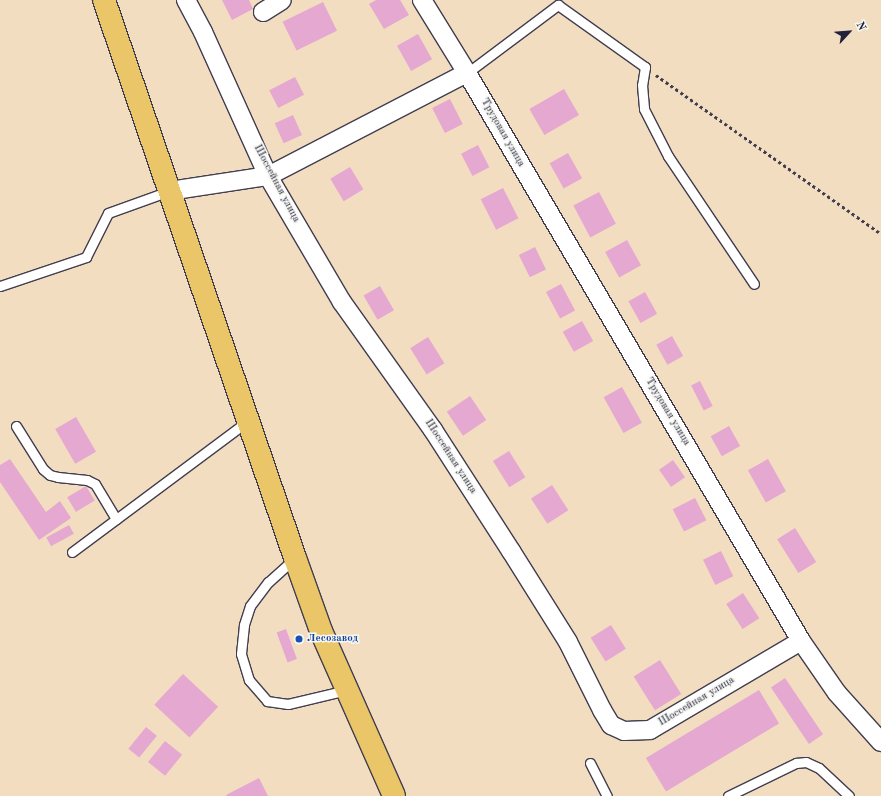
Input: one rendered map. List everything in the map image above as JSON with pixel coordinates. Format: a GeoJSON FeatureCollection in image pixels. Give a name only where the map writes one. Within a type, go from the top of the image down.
{"type":"FeatureCollection","features":[{"type":"Feature","properties":{"kind":"main road"},"geometry":{"type":"LineString","coordinates":[[104,0],[295,558],[322,630],[394,796]]}},
{"type":"Feature","properties":{"kind":"street","name":"Шоссейная улица"},"geometry":{"type":"LineString","coordinates":[[186,0],[203,32],[268,176],[342,302],[433,430],[564,635],[611,725],[624,731],[650,730],[801,640]]}},
{"type":"Feature","properties":{"kind":"street"},"geometry":{"type":"LineString","coordinates":[[263,12],[282,0]]}},
{"type":"Feature","properties":{"kind":"street","name":"Трудовая улица"},"geometry":{"type":"LineString","coordinates":[[422,0],[467,72],[801,640],[837,693],[881,742]]}},
{"type":"Feature","properties":{"kind":"street"},"geometry":{"type":"LineString","coordinates":[[169,191],[268,176],[467,72]]}},
{"type":"Feature","properties":{"kind":"lane"},"geometry":{"type":"LineString","coordinates":[[467,72],[558,5],[644,67],[642,85],[644,109],[668,156],[754,284]]}},
{"type":"Feature","properties":{"kind":"lane"},"geometry":{"type":"LineString","coordinates":[[0,286],[86,257],[108,213],[169,191]]}},
{"type":"Feature","properties":{"kind":"lane"},"geometry":{"type":"LineString","coordinates":[[72,552],[248,421]]}},
{"type":"Feature","properties":{"kind":"lane"},"geometry":{"type":"LineString","coordinates":[[16,426],[43,469],[50,475],[83,479],[95,484],[116,519]]}},
{"type":"Feature","properties":{"kind":"lane"},"geometry":{"type":"LineString","coordinates":[[295,558],[268,582],[250,606],[244,625],[241,654],[249,680],[267,701],[288,704],[347,690]]}},
{"type":"Feature","properties":{"kind":"lane"},"geometry":{"type":"LineString","coordinates":[[728,796],[796,763],[806,762],[819,768],[849,796]]}},
{"type":"Feature","properties":{"kind":"lane"},"geometry":{"type":"LineString","coordinates":[[590,763],[607,796]]}},
{"type":"Feature","properties":{"kind":"path"},"geometry":{"type":"LineString","coordinates":[[644,67],[881,234]]}},
{"type":"Feature","properties":{"kind":"building"},"geometry":{"type":"Polygon","coordinates":[[[222,0],[249,0],[253,9],[232,20],[222,0]]]}},
{"type":"Feature","properties":{"kind":"building"},"geometry":{"type":"Polygon","coordinates":[[[376,0],[400,0],[409,15],[384,29],[369,4],[376,0]]]}},
{"type":"Feature","properties":{"kind":"building"},"geometry":{"type":"Polygon","coordinates":[[[323,2],[337,31],[297,50],[283,22],[323,2]]]}},
{"type":"Feature","properties":{"kind":"building"},"geometry":{"type":"Polygon","coordinates":[[[418,34],[432,59],[411,71],[397,46],[418,34]]]}},
{"type":"Feature","properties":{"kind":"building"},"geometry":{"type":"Polygon","coordinates":[[[295,77],[304,95],[278,108],[269,90],[295,77]]]}},
{"type":"Feature","properties":{"kind":"building"},"geometry":{"type":"Polygon","coordinates":[[[564,89],[579,115],[544,135],[529,109],[564,89]]]}},
{"type":"Feature","properties":{"kind":"building"},"geometry":{"type":"Polygon","coordinates":[[[450,99],[463,124],[445,133],[432,108],[450,99]]]}},
{"type":"Feature","properties":{"kind":"building"},"geometry":{"type":"Polygon","coordinates":[[[293,115],[302,135],[284,143],[275,123],[293,115]]]}},
{"type":"Feature","properties":{"kind":"building"},"geometry":{"type":"Polygon","coordinates":[[[478,145],[489,167],[472,176],[461,154],[478,145]]]}},
{"type":"Feature","properties":{"kind":"building"},"geometry":{"type":"Polygon","coordinates":[[[568,153],[582,178],[564,189],[550,163],[568,153]]]}},
{"type":"Feature","properties":{"kind":"building"},"geometry":{"type":"Polygon","coordinates":[[[350,167],[363,189],[344,201],[330,179],[350,167]]]}},
{"type":"Feature","properties":{"kind":"building"},"geometry":{"type":"Polygon","coordinates":[[[503,188],[518,218],[496,230],[481,199],[503,188]]]}},
{"type":"Feature","properties":{"kind":"building"},"geometry":{"type":"Polygon","coordinates":[[[599,192],[616,224],[590,237],[573,206],[599,192]]]}},
{"type":"Feature","properties":{"kind":"building"},"geometry":{"type":"Polygon","coordinates":[[[627,240],[641,265],[619,277],[605,252],[627,240]]]}},
{"type":"Feature","properties":{"kind":"building"},"geometry":{"type":"Polygon","coordinates":[[[535,247],[546,269],[530,277],[519,255],[535,247]]]}},
{"type":"Feature","properties":{"kind":"building"},"geometry":{"type":"Polygon","coordinates":[[[561,284],[575,310],[560,318],[546,292],[561,284]]]}},
{"type":"Feature","properties":{"kind":"building"},"geometry":{"type":"Polygon","coordinates":[[[380,286],[394,310],[378,320],[364,296],[380,286]]]}},
{"type":"Feature","properties":{"kind":"building"},"geometry":{"type":"Polygon","coordinates":[[[645,292],[657,314],[641,323],[628,301],[645,292]]]}},
{"type":"Feature","properties":{"kind":"building"},"geometry":{"type":"Polygon","coordinates":[[[582,321],[593,341],[574,352],[563,332],[582,321]]]}},
{"type":"Feature","properties":{"kind":"building"},"geometry":{"type":"Polygon","coordinates":[[[672,336],[683,356],[667,365],[656,345],[672,336]]]}},
{"type":"Feature","properties":{"kind":"building"},"geometry":{"type":"Polygon","coordinates":[[[428,337],[444,363],[427,374],[410,348],[428,337]]]}},
{"type":"Feature","properties":{"kind":"building"},"geometry":{"type":"Polygon","coordinates":[[[700,381],[713,406],[704,410],[691,386],[700,381]]]}},
{"type":"Feature","properties":{"kind":"building"},"geometry":{"type":"Polygon","coordinates":[[[622,387],[642,423],[624,433],[604,397],[622,387]]]}},
{"type":"Feature","properties":{"kind":"building"},"geometry":{"type":"Polygon","coordinates":[[[470,396],[486,420],[463,436],[447,412],[470,396]]]}},
{"type":"Feature","properties":{"kind":"building"},"geometry":{"type":"Polygon","coordinates":[[[76,417],[96,452],[75,464],[55,429],[76,417]]]}},
{"type":"Feature","properties":{"kind":"building"},"geometry":{"type":"Polygon","coordinates":[[[729,426],[740,446],[722,456],[711,436],[729,426]]]}},
{"type":"Feature","properties":{"kind":"building"},"geometry":{"type":"Polygon","coordinates":[[[509,451],[525,477],[509,487],[493,461],[509,451]]]}},
{"type":"Feature","properties":{"kind":"building"},"geometry":{"type":"Polygon","coordinates":[[[10,459],[46,512],[60,501],[71,518],[39,540],[0,482],[0,465],[10,459]]]}},
{"type":"Feature","properties":{"kind":"building"},"geometry":{"type":"Polygon","coordinates":[[[768,459],[786,491],[766,503],[748,470],[768,459]]]}},
{"type":"Feature","properties":{"kind":"building"},"geometry":{"type":"Polygon","coordinates":[[[673,460],[685,477],[671,487],[659,470],[673,460]]]}},
{"type":"Feature","properties":{"kind":"building"},"geometry":{"type":"Polygon","coordinates":[[[552,485],[568,510],[547,524],[531,499],[552,485]]]}},
{"type":"Feature","properties":{"kind":"building"},"geometry":{"type":"Polygon","coordinates":[[[86,486],[95,501],[76,512],[67,497],[86,486]]]}},
{"type":"Feature","properties":{"kind":"building"},"geometry":{"type":"Polygon","coordinates":[[[695,498],[706,520],[684,532],[673,509],[695,498]]]}},
{"type":"Feature","properties":{"kind":"building"},"geometry":{"type":"Polygon","coordinates":[[[69,525],[74,534],[51,546],[46,538],[69,525]]]}},
{"type":"Feature","properties":{"kind":"building"},"geometry":{"type":"Polygon","coordinates":[[[795,528],[816,562],[798,573],[777,539],[795,528]]]}},
{"type":"Feature","properties":{"kind":"building"},"geometry":{"type":"Polygon","coordinates":[[[721,551],[733,576],[715,585],[703,560],[721,551]]]}},
{"type":"Feature","properties":{"kind":"building"},"geometry":{"type":"Polygon","coordinates":[[[743,593],[759,618],[743,629],[726,604],[743,593]]]}},
{"type":"Feature","properties":{"kind":"building"},"geometry":{"type":"Polygon","coordinates":[[[611,625],[626,649],[605,661],[591,638],[611,625]]]}},
{"type":"Feature","properties":{"kind":"building"},"geometry":{"type":"Polygon","coordinates":[[[286,629],[297,659],[288,662],[277,632],[286,629]]]}},
{"type":"Feature","properties":{"kind":"building"},"geometry":{"type":"Polygon","coordinates":[[[660,660],[681,694],[655,710],[634,676],[660,660]]]}},
{"type":"Feature","properties":{"kind":"building"},"geometry":{"type":"Polygon","coordinates":[[[183,674],[218,707],[189,737],[154,705],[183,674]]]}},
{"type":"Feature","properties":{"kind":"building"},"geometry":{"type":"Polygon","coordinates":[[[785,678],[823,734],[809,744],[771,688],[785,678]]]}},
{"type":"Feature","properties":{"kind":"building"},"geometry":{"type":"Polygon","coordinates":[[[759,690],[779,723],[666,791],[646,758],[759,690]]]}},
{"type":"Feature","properties":{"kind":"building"},"geometry":{"type":"Polygon","coordinates":[[[146,727],[157,736],[139,758],[128,749],[146,727]]]}},
{"type":"Feature","properties":{"kind":"building"},"geometry":{"type":"Polygon","coordinates":[[[165,741],[182,755],[165,776],[148,762],[165,741]]]}},
{"type":"Feature","properties":{"kind":"building"},"geometry":{"type":"Polygon","coordinates":[[[259,778],[268,796],[226,795],[259,778]]]}},
{"type":"Feature","properties":{"kind":"place","name":"Лесозавод"},"geometry":{"type":"Point","coordinates":[299,639]}}]}
